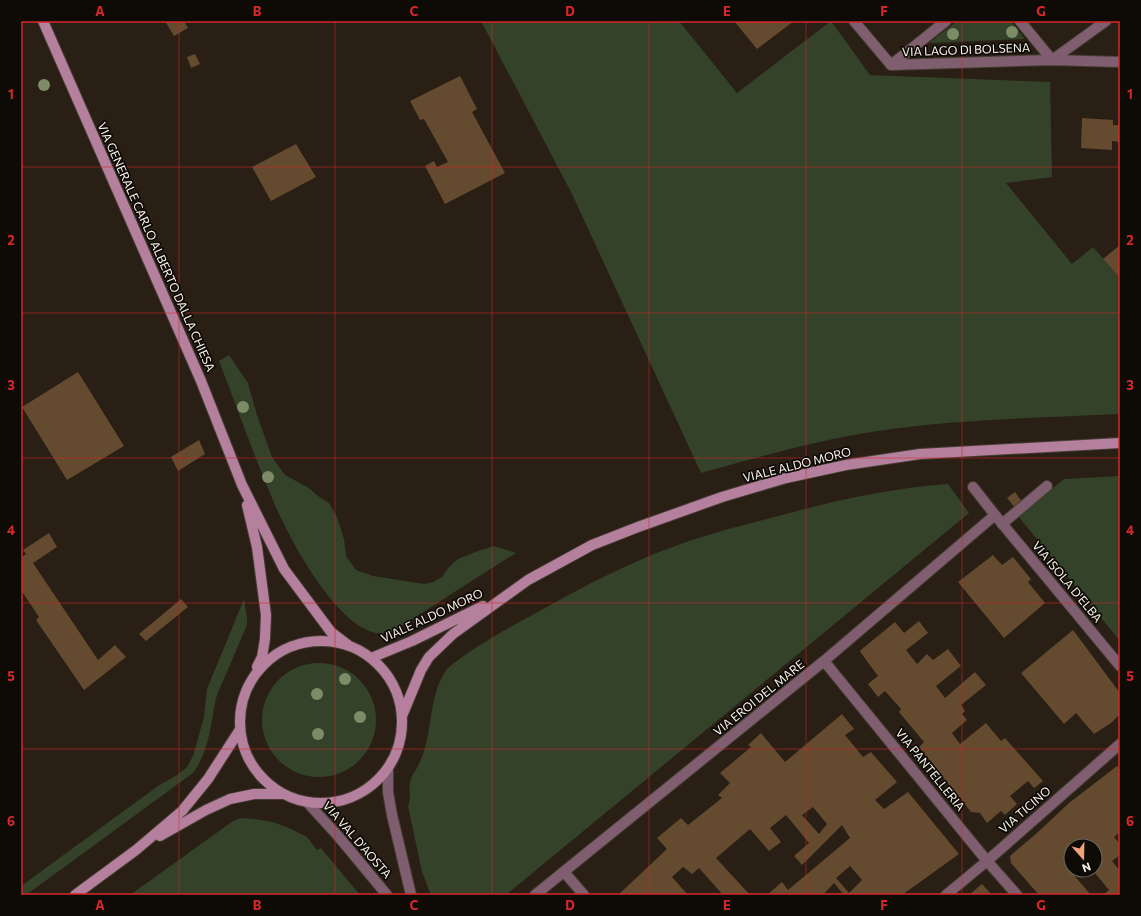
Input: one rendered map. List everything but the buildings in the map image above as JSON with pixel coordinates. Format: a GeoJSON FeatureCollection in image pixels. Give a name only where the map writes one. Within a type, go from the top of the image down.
{"type":"FeatureCollection","features":[{"type":"Feature","properties":{"kind":"main road","name":"VIA GENERALE CARLO ALBERTO DALLA CHIESA"},"geometry":{"type":"LineString","coordinates":[[43,21],[201,381],[242,485]]}},
{"type":"Feature","properties":{"kind":"main road","name":"VIALE ALDO MORO"},"geometry":{"type":"LineString","coordinates":[[402,716],[421,670],[429,657],[453,634],[503,597],[534,577],[592,545],[666,516],[722,497],[786,478],[846,465],[920,454],[1120,443]]}},
{"type":"Feature","properties":{"kind":"main road"},"geometry":{"type":"LineString","coordinates":[[242,485],[284,569],[301,594],[331,632],[348,645]]}},
{"type":"Feature","properties":{"kind":"main road"},"geometry":{"type":"LineString","coordinates":[[242,485],[258,548],[266,615],[263,651],[253,677]]}},
{"type":"Feature","properties":{"kind":"main road","name":"VIALE ALDO MORO"},"geometry":{"type":"LineString","coordinates":[[371,658],[412,641],[503,597]]}},
{"type":"Feature","properties":{"kind":"main road","name":"VIALE ALDO MORO"},"geometry":{"type":"LineString","coordinates":[[327,641],[348,645],[371,658],[390,678],[398,696],[402,716],[400,744],[395,757],[378,780],[366,790],[352,797],[338,802],[322,804],[307,802],[282,794],[266,783],[253,768],[244,750],[239,731],[240,712],[244,694],[253,677],[267,661],[285,649],[305,642],[327,641]]}},
{"type":"Feature","properties":{"kind":"main road","name":"VIALE ALDO MORO"},"geometry":{"type":"LineString","coordinates":[[75,895],[136,850],[182,811],[208,779],[239,731]]}},
{"type":"Feature","properties":{"kind":"main road","name":"VIALE ALDO MORO"},"geometry":{"type":"LineString","coordinates":[[136,850],[185,821],[230,799],[254,794],[282,794]]}},
{"type":"Feature","properties":{"kind":"street","name":"VIA LAGO DI BOLSENA"},"geometry":{"type":"LineString","coordinates":[[854,21],[891,65],[1052,60],[1120,62]]}},
{"type":"Feature","properties":{"kind":"street"},"geometry":{"type":"LineString","coordinates":[[891,65],[946,21]]}},
{"type":"Feature","properties":{"kind":"street"},"geometry":{"type":"LineString","coordinates":[[1020,21],[1052,60],[1106,21]]}},
{"type":"Feature","properties":{"kind":"street"},"geometry":{"type":"LineString","coordinates":[[1002,524],[1047,486]]}},
{"type":"Feature","properties":{"kind":"street","name":"VIA ISOLA D'ELBA"},"geometry":{"type":"LineString","coordinates":[[973,488],[1120,666]]}},
{"type":"Feature","properties":{"kind":"street","name":"VIA EROI DEL MARE"},"geometry":{"type":"LineString","coordinates":[[535,895],[824,661],[995,515]]}},
{"type":"Feature","properties":{"kind":"street","name":"VIA PANTELLERIA"},"geometry":{"type":"LineString","coordinates":[[824,661],[1017,895]]}},
{"type":"Feature","properties":{"kind":"street","name":"VIA TICINO"},"geometry":{"type":"LineString","coordinates":[[946,895],[1120,744]]}},
{"type":"Feature","properties":{"kind":"street","name":"VIA VAL D'AOSTA"},"geometry":{"type":"LineString","coordinates":[[388,768],[388,792],[392,815],[411,895]]}},
{"type":"Feature","properties":{"kind":"street","name":"VIA VAL D'AOSTA"},"geometry":{"type":"LineString","coordinates":[[307,802],[338,836],[387,895]]}},
{"type":"Feature","properties":{"kind":"street"},"geometry":{"type":"LineString","coordinates":[[564,872],[584,895]]}},
{"type":"Feature","properties":{"kind":"green space"},"geometry":{"type":"Polygon","coordinates":[[[481,21],[679,21],[737,93],[831,21],[870,75],[1050,82],[1052,177],[1006,183],[1072,264],[1093,247],[1120,278],[1120,414],[968,421],[878,431],[811,444],[701,473],[572,194],[481,21]]]}},
{"type":"Feature","properties":{"kind":"green space"},"geometry":{"type":"Polygon","coordinates":[[[957,21],[1011,21],[1025,39],[929,43],[957,21]]]}},
{"type":"Feature","properties":{"kind":"green space"},"geometry":{"type":"Polygon","coordinates":[[[229,355],[248,383],[257,415],[272,457],[285,475],[309,488],[329,503],[337,517],[344,539],[346,556],[356,570],[373,576],[424,584],[433,582],[442,577],[448,568],[458,559],[478,551],[494,546],[516,553],[392,632],[376,633],[359,626],[343,612],[327,594],[300,554],[280,516],[260,469],[219,361],[229,355]]]}},
{"type":"Feature","properties":{"kind":"green space"},"geometry":{"type":"Polygon","coordinates":[[[1120,476],[1120,641],[1018,516],[1064,479],[1120,476]]]}},
{"type":"Feature","properties":{"kind":"green space"},"geometry":{"type":"Polygon","coordinates":[[[948,484],[969,513],[506,895],[431,895],[422,872],[408,806],[410,800],[411,778],[417,768],[425,748],[435,695],[443,675],[449,667],[491,638],[574,592],[651,555],[672,547],[703,536],[844,500],[906,488],[948,484]]]}},
{"type":"Feature","properties":{"kind":"green space"},"geometry":{"type":"Polygon","coordinates":[[[244,599],[247,625],[217,695],[207,744],[200,762],[193,773],[26,895],[21,895],[21,886],[158,786],[177,775],[187,767],[193,756],[204,717],[207,689],[244,599]]]}},
{"type":"Feature","properties":{"kind":"green space"},"geometry":{"type":"Polygon","coordinates":[[[319,663],[330,664],[341,668],[359,680],[371,698],[375,709],[375,731],[371,742],[359,760],[341,772],[330,776],[319,777],[308,776],[297,772],[279,760],[267,742],[263,731],[262,720],[263,709],[267,698],[279,680],[297,668],[308,664],[319,663]]]}},
{"type":"Feature","properties":{"kind":"green space"},"geometry":{"type":"Polygon","coordinates":[[[241,818],[273,822],[307,837],[317,850],[321,848],[360,895],[130,895],[233,821],[241,818]]]}}]}
